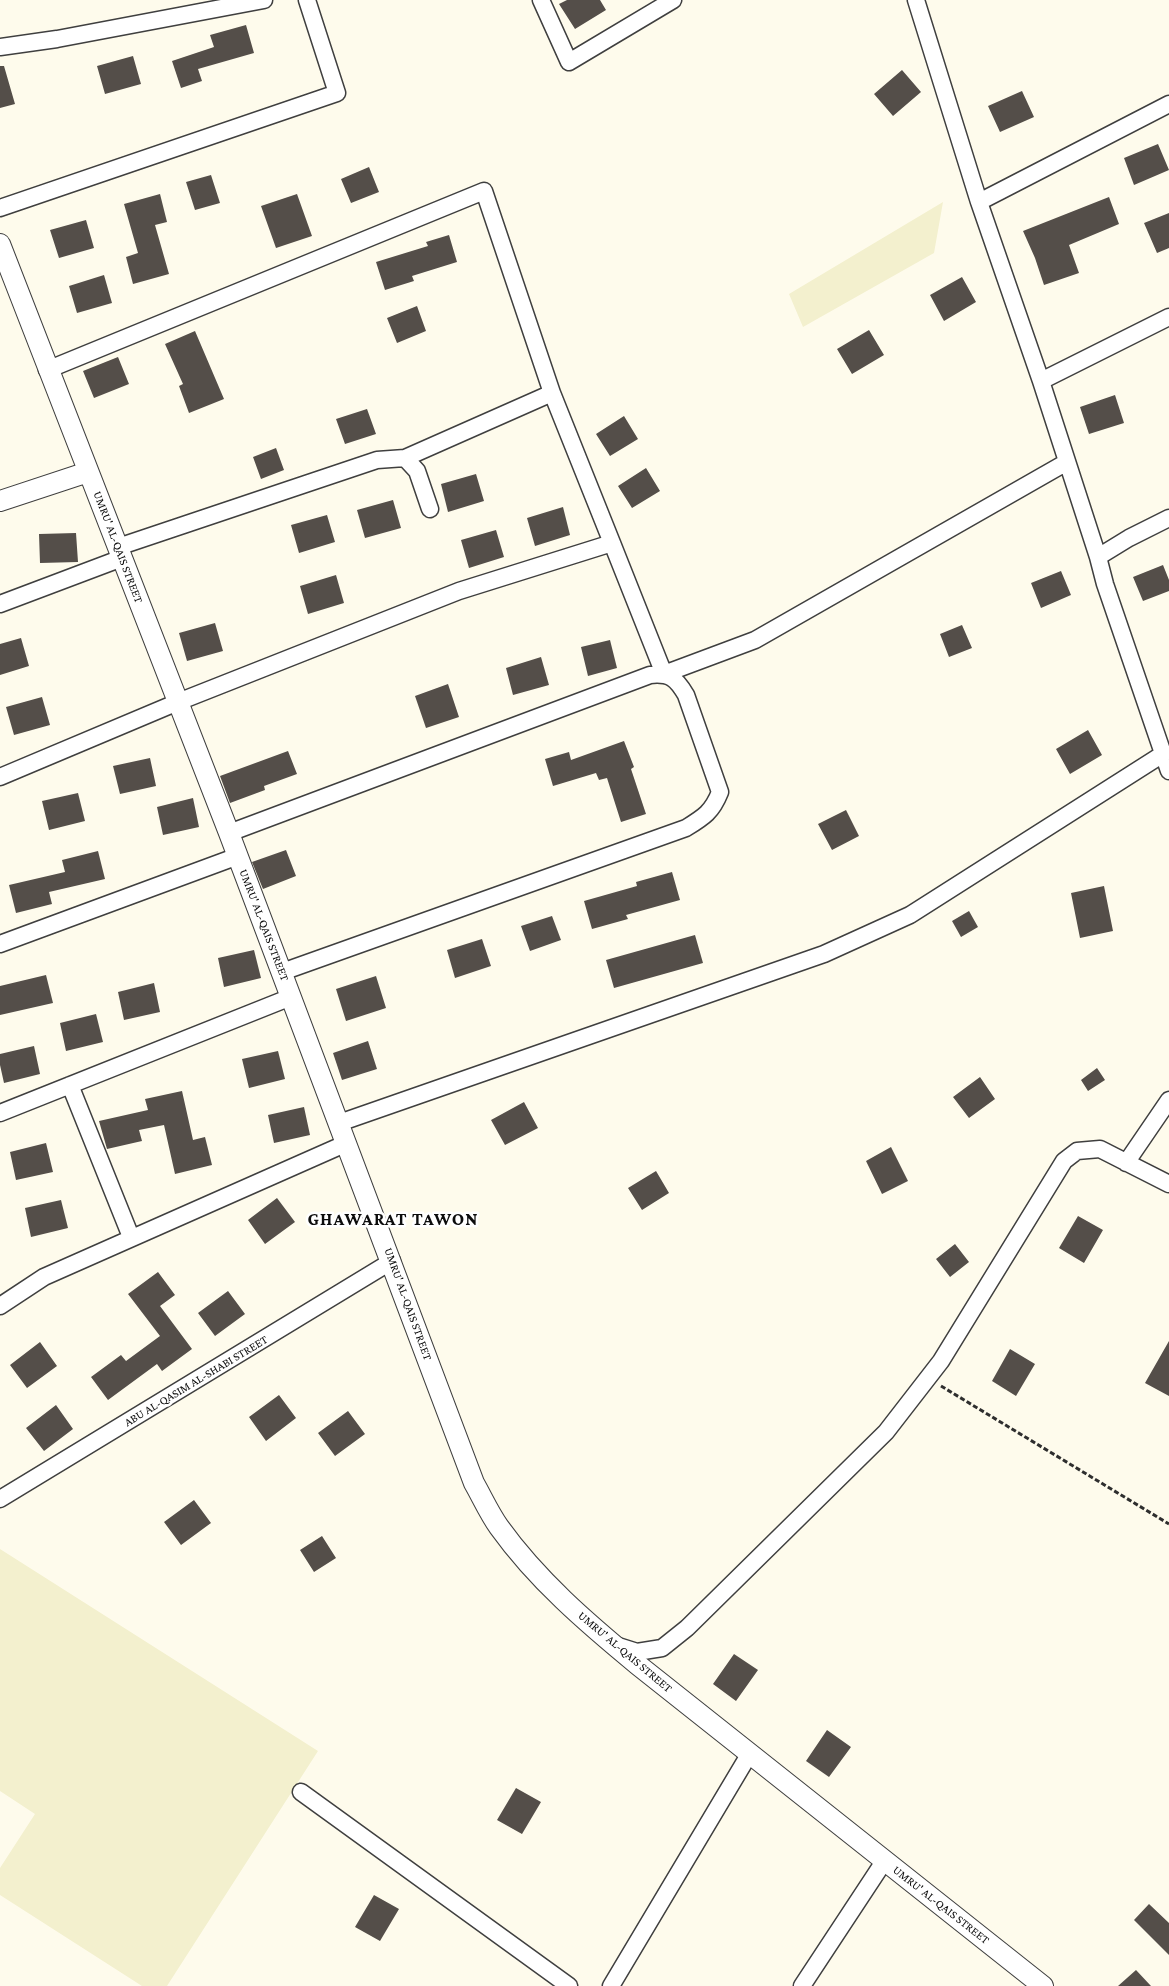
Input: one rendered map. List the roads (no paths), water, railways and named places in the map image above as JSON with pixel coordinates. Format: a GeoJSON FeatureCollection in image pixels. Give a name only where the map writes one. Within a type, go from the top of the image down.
{"type":"FeatureCollection","features":[{"type":"Feature","properties":{"kind":"street"},"geometry":{"type":"LineString","coordinates":[[0,47],[57,39],[264,0]]}},
{"type":"Feature","properties":{"kind":"street"},"geometry":{"type":"LineString","coordinates":[[0,208],[337,93],[307,0]]}},
{"type":"Feature","properties":{"kind":"street"},"geometry":{"type":"LineString","coordinates":[[541,0],[569,62],[673,0]]}},
{"type":"Feature","properties":{"kind":"street"},"geometry":{"type":"LineString","coordinates":[[922,2],[979,202],[1041,381],[1105,584],[1169,771]]}},
{"type":"Feature","properties":{"kind":"street"},"geometry":{"type":"LineString","coordinates":[[979,202],[1169,104]]}},
{"type":"Feature","properties":{"kind":"street"},"geometry":{"type":"LineString","coordinates":[[48,370],[484,191],[552,393],[664,674],[678,681],[686,694],[720,792],[715,805],[705,817],[686,828],[282,972]]}},
{"type":"Feature","properties":{"kind":"street","name":"UMRU' AL-QAIS STREET"},"geometry":{"type":"LineString","coordinates":[[0,244],[238,856],[474,1483],[497,1525],[526,1562],[579,1615],[613,1644],[1043,1986]]}},
{"type":"Feature","properties":{"kind":"street"},"geometry":{"type":"LineString","coordinates":[[1041,381],[1169,317]]}},
{"type":"Feature","properties":{"kind":"street"},"geometry":{"type":"LineString","coordinates":[[0,604],[120,553],[377,460],[405,458],[552,393]]}},
{"type":"Feature","properties":{"kind":"street"},"geometry":{"type":"LineString","coordinates":[[405,458],[417,471],[430,509]]}},
{"type":"Feature","properties":{"kind":"street"},"geometry":{"type":"LineString","coordinates":[[229,833],[643,678],[664,674],[755,640],[1067,462]]}},
{"type":"Feature","properties":{"kind":"street"},"geometry":{"type":"LineString","coordinates":[[0,501],[88,472]]}},
{"type":"Feature","properties":{"kind":"street"},"geometry":{"type":"LineString","coordinates":[[1098,557],[1129,538],[1169,518]]}},
{"type":"Feature","properties":{"kind":"street"},"geometry":{"type":"LineString","coordinates":[[0,777],[178,702],[460,591],[612,543]]}},
{"type":"Feature","properties":{"kind":"street"},"geometry":{"type":"LineString","coordinates":[[339,1124],[824,954],[842,946],[910,915],[1163,754]]}},
{"type":"Feature","properties":{"kind":"street"},"geometry":{"type":"LineString","coordinates":[[0,944],[238,856]]}},
{"type":"Feature","properties":{"kind":"street"},"geometry":{"type":"LineString","coordinates":[[0,1113],[291,997]]}},
{"type":"Feature","properties":{"kind":"street"},"geometry":{"type":"LineString","coordinates":[[70,1085],[131,1237]]}},
{"type":"Feature","properties":{"kind":"street"},"geometry":{"type":"LineString","coordinates":[[1126,1163],[1169,1100]]}},
{"type":"Feature","properties":{"kind":"street"},"geometry":{"type":"LineString","coordinates":[[0,1306],[44,1277],[347,1143]]}},
{"type":"Feature","properties":{"kind":"street"},"geometry":{"type":"LineString","coordinates":[[613,1644],[638,1652],[662,1648],[687,1628],[886,1432],[941,1361],[1064,1160],[1077,1151],[1100,1150],[1169,1184]]}},
{"type":"Feature","properties":{"kind":"street","name":"ABU AL-QASIM AL-SHABI STREET"},"geometry":{"type":"LineString","coordinates":[[1,1497],[392,1261]]}},
{"type":"Feature","properties":{"kind":"street"},"geometry":{"type":"LineString","coordinates":[[611,1986],[750,1753]]}},
{"type":"Feature","properties":{"kind":"street"},"geometry":{"type":"LineString","coordinates":[[301,1792],[569,1986]]}},
{"type":"Feature","properties":{"kind":"street"},"geometry":{"type":"LineString","coordinates":[[802,1986],[885,1860]]}},
{"type":"Feature","properties":{"kind":"district","name":"GHAWARAT TAWON"},"geometry":{"type":"Point","coordinates":[393,1219]}}]}
